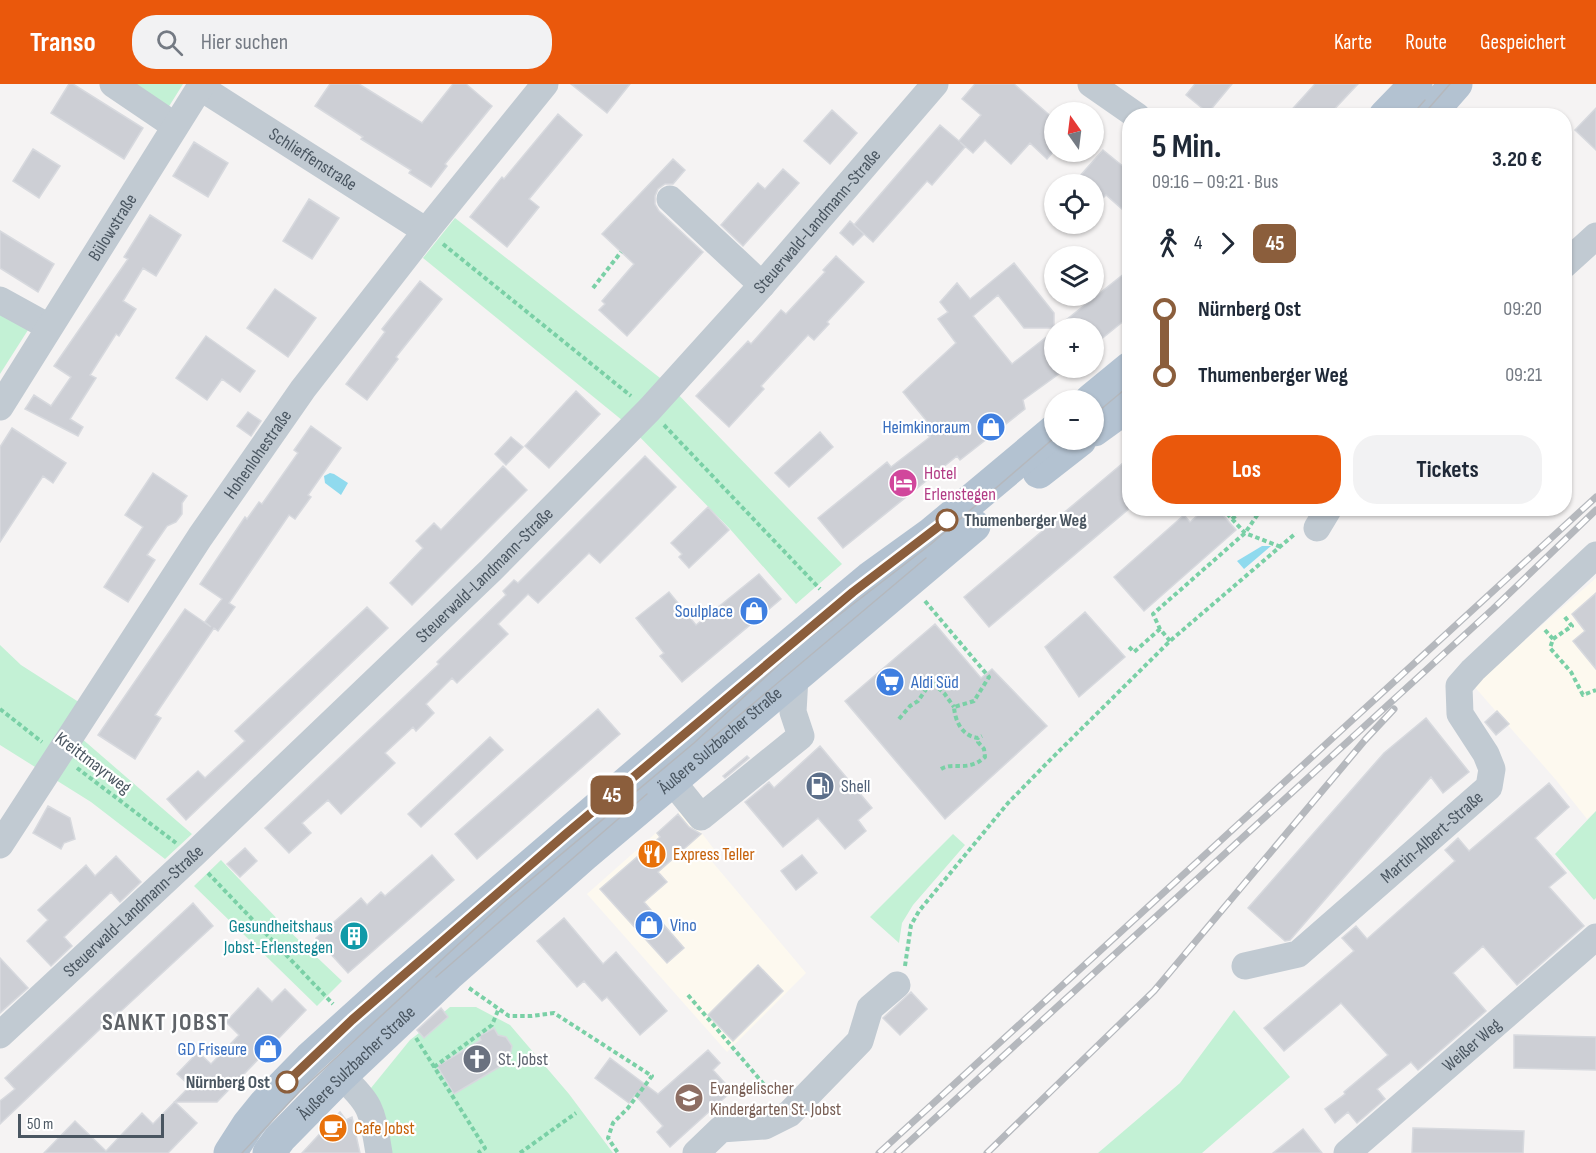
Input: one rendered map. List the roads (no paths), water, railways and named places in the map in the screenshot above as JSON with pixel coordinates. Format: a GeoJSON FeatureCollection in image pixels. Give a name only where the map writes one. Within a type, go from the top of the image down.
{"type":"FeatureCollection","features":[{"type":"Feature","properties":{"kind":"main road"},"geometry":{"type":"LineString","coordinates":[[1394,108],[1416,84]]}},
{"type":"Feature","properties":{"kind":"main road"},"geometry":{"type":"LineString","coordinates":[[1435,108],[1456,84]]}},
{"type":"Feature","properties":{"kind":"main road"},"geometry":{"type":"LineString","coordinates":[[1103,390],[1122,375]]}},
{"type":"Feature","properties":{"kind":"main road"},"geometry":{"type":"LineString","coordinates":[[1104,424],[1122,413]]}},
{"type":"Feature","properties":{"kind":"main road","name":"Äußere Sulzbacher Straße"},"geometry":{"type":"LineString","coordinates":[[560,858],[672,781],[795,676],[889,586],[930,534],[1044,439]]}},
{"type":"Feature","properties":{"kind":"main road","name":"Äußere Sulzbacher Straße"},"geometry":{"type":"LineString","coordinates":[[230,1153],[257,1113],[310,1058],[505,906],[889,586],[1067,450]]}},
{"type":"Feature","properties":{"kind":"main road","name":"Äußere Sulzbacher Straße"},"geometry":{"type":"LineString","coordinates":[[269,1153],[280,1138],[341,1076],[448,975],[505,906]]}},
{"type":"Feature","properties":{"kind":"street"},"geometry":{"type":"LineString","coordinates":[[112,84],[175,126]]}},
{"type":"Feature","properties":{"kind":"street","name":"Hohenlohestraße"},"geometry":{"type":"LineString","coordinates":[[0,845],[200,537],[303,389],[426,231],[545,84]]}},
{"type":"Feature","properties":{"kind":"street","name":"Steuerwald-Landmann-Straße"},"geometry":{"type":"LineString","coordinates":[[0,1035],[192,856],[491,570],[649,410],[762,285],[935,84]]}},
{"type":"Feature","properties":{"kind":"street"},"geometry":{"type":"LineString","coordinates":[[1090,84],[1125,108]]}},
{"type":"Feature","properties":{"kind":"street","name":"Bülowstraße"},"geometry":{"type":"LineString","coordinates":[[1,405],[201,86]]}},
{"type":"Feature","properties":{"kind":"street","name":"Schlieffenstraße"},"geometry":{"type":"LineString","coordinates":[[201,86],[426,231]]}},
{"type":"Feature","properties":{"kind":"street"},"geometry":{"type":"LineString","coordinates":[[670,200],[762,285]]}},
{"type":"Feature","properties":{"kind":"street"},"geometry":{"type":"LineString","coordinates":[[1572,258],[1596,236]]}},
{"type":"Feature","properties":{"kind":"street"},"geometry":{"type":"LineString","coordinates":[[0,300],[49,327]]}},
{"type":"Feature","properties":{"kind":"street","name":"Martin-Albert-Straße"},"geometry":{"type":"LineString","coordinates":[[1245,966],[1298,954],[1489,787],[1492,770],[1486,754],[1460,714],[1459,686],[1473,670],[1596,555]]}},
{"type":"Feature","properties":{"kind":"street"},"geometry":{"type":"LineString","coordinates":[[672,781],[701,817],[801,736],[793,712],[795,676]]}},
{"type":"Feature","properties":{"kind":"street","name":"Weißer Weg"},"geometry":{"type":"LineString","coordinates":[[1347,1153],[1596,937]]}},
{"type":"Feature","properties":{"kind":"street"},"geometry":{"type":"LineString","coordinates":[[696,1153],[721,1129],[765,1126],[789,1114],[860,1041],[870,1008],[897,985]]}},
{"type":"Feature","properties":{"kind":"street"},"geometry":{"type":"LineString","coordinates":[[341,1076],[365,1099],[372,1112],[379,1153]]}},
{"type":"Feature","properties":{"kind":"water"},"geometry":{"type":"Polygon","coordinates":[[[330,473],[348,483],[341,495],[325,483],[324,476],[330,473]]]}},
{"type":"Feature","properties":{"kind":"water"},"geometry":{"type":"Polygon","coordinates":[[[1262,546],[1271,546],[1244,569],[1237,561],[1262,546]]]}},
{"type":"Feature","properties":{"kind":"tram line"},"geometry":{"type":"LineString","coordinates":[[1429,108],[1450,84]]}},
{"type":"Feature","properties":{"kind":"tram line"},"geometry":{"type":"LineString","coordinates":[[1418,108],[1425,100]]}},
{"type":"Feature","properties":{"kind":"tram line"},"geometry":{"type":"LineString","coordinates":[[1104,407],[1122,392]]}},
{"type":"Feature","properties":{"kind":"tram line"},"geometry":{"type":"LineString","coordinates":[[242,1153],[299,1092],[503,903],[694,743],[800,645],[931,544],[1044,447]]}},
{"type":"Feature","properties":{"kind":"tram line"},"geometry":{"type":"LineString","coordinates":[[704,745],[926,558]]}},
{"type":"Feature","properties":{"kind":"tram line"},"geometry":{"type":"LineString","coordinates":[[436,977],[647,794]]}},
{"type":"Feature","properties":{"kind":"railway"},"geometry":{"type":"LineString","coordinates":[[879,1153],[1596,497]]}},
{"type":"Feature","properties":{"kind":"railway"},"geometry":{"type":"LineString","coordinates":[[897,1153],[1493,609],[1596,510]]}},
{"type":"Feature","properties":{"kind":"railway"},"geometry":{"type":"LineString","coordinates":[[987,1153],[1154,991],[1365,740],[1394,709]]}},
{"type":"Feature","properties":{"kind":"place","name":"Heimkinoraum"},"geometry":{"type":"Point","coordinates":[991,427]}},
{"type":"Feature","properties":{"kind":"place","name":"Hotel Erlenstegen"},"geometry":{"type":"Point","coordinates":[903,483]}},
{"type":"Feature","properties":{"kind":"place","name":"Thumenberger Weg"},"geometry":{"type":"Point","coordinates":[947,520]}},
{"type":"Feature","properties":{"kind":"place","name":"Soulplace"},"geometry":{"type":"Point","coordinates":[754,611]}},
{"type":"Feature","properties":{"kind":"place","name":"Aldi Süd"},"geometry":{"type":"Point","coordinates":[890,682]}},
{"type":"Feature","properties":{"kind":"place","name":"Shell"},"geometry":{"type":"Point","coordinates":[820,786]}},
{"type":"Feature","properties":{"kind":"place","name":"Express Teller"},"geometry":{"type":"Point","coordinates":[652,854]}},
{"type":"Feature","properties":{"kind":"place","name":"Vino"},"geometry":{"type":"Point","coordinates":[649,925]}},
{"type":"Feature","properties":{"kind":"place","name":"Gesundheitshaus Jobst-Erlenstegen"},"geometry":{"type":"Point","coordinates":[354,936]}},
{"type":"Feature","properties":{"kind":"place","name":"GD Friseure"},"geometry":{"type":"Point","coordinates":[268,1049]}},
{"type":"Feature","properties":{"kind":"place","name":"St. Jobst"},"geometry":{"type":"Point","coordinates":[477,1059]}},
{"type":"Feature","properties":{"kind":"place","name":"Nürnberg Ost"},"geometry":{"type":"Point","coordinates":[287,1082]}},
{"type":"Feature","properties":{"kind":"place","name":"Evangelischer Kindergarten St. Jobst"},"geometry":{"type":"Point","coordinates":[689,1098]}},
{"type":"Feature","properties":{"kind":"place","name":"Cafe Jobst"},"geometry":{"type":"Point","coordinates":[333,1128]}},
{"type":"Feature","properties":{"kind":"district","name":"SANKT JOBST"},"geometry":{"type":"Point","coordinates":[166,1022]}}]}
